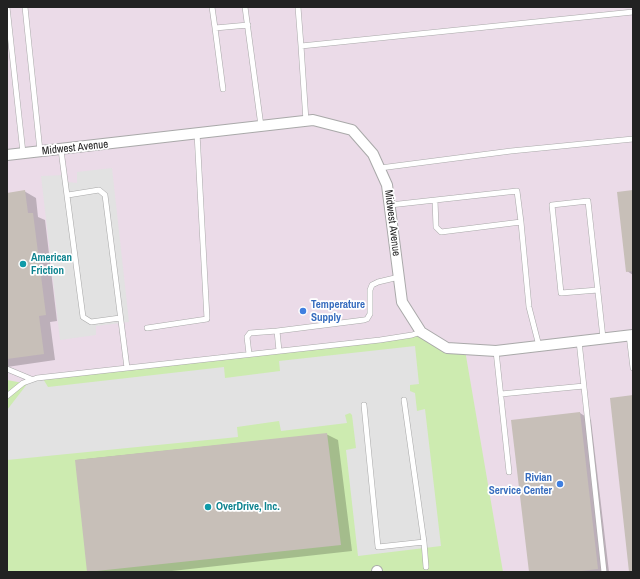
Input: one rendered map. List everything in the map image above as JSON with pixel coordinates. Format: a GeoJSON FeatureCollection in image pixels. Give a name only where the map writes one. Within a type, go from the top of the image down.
{"type":"FeatureCollection","features":[{"type":"Feature","properties":{"kind":"street","name":"Midwest Avenue"},"geometry":{"type":"LineString","coordinates":[[7,155],[313,120],[352,130],[373,154],[387,185],[402,302],[421,332],[448,348],[496,351],[631,335]]}},
{"type":"Feature","properties":{"kind":"lane"},"geometry":{"type":"LineString","coordinates":[[7,7],[24,153]]}},
{"type":"Feature","properties":{"kind":"lane"},"geometry":{"type":"LineString","coordinates":[[26,7],[40,151]]}},
{"type":"Feature","properties":{"kind":"lane"},"geometry":{"type":"LineString","coordinates":[[212,7],[223,89]]}},
{"type":"Feature","properties":{"kind":"lane"},"geometry":{"type":"LineString","coordinates":[[245,7],[261,126]]}},
{"type":"Feature","properties":{"kind":"lane"},"geometry":{"type":"LineString","coordinates":[[298,7],[306,121]]}},
{"type":"Feature","properties":{"kind":"lane"},"geometry":{"type":"LineString","coordinates":[[301,46],[633,12]]}},
{"type":"Feature","properties":{"kind":"lane"},"geometry":{"type":"LineString","coordinates":[[215,28],[248,24]]}},
{"type":"Feature","properties":{"kind":"lane"},"geometry":{"type":"LineString","coordinates":[[147,328],[207,319],[197,133]]}},
{"type":"Feature","properties":{"kind":"lane"},"geometry":{"type":"LineString","coordinates":[[380,168],[511,150],[633,139]]}},
{"type":"Feature","properties":{"kind":"lane"},"geometry":{"type":"LineString","coordinates":[[61,150],[83,317],[91,322],[120,318]]}},
{"type":"Feature","properties":{"kind":"lane"},"geometry":{"type":"LineString","coordinates":[[68,195],[98,190],[106,195],[127,368]]}},
{"type":"Feature","properties":{"kind":"lane"},"geometry":{"type":"LineString","coordinates":[[390,205],[517,191],[529,307],[539,346]]}},
{"type":"Feature","properties":{"kind":"lane"},"geometry":{"type":"LineString","coordinates":[[435,200],[436,227],[441,232],[521,222]]}},
{"type":"Feature","properties":{"kind":"lane"},"geometry":{"type":"LineString","coordinates":[[598,290],[561,293],[552,205],[588,201],[598,290],[603,338]]}},
{"type":"Feature","properties":{"kind":"lane"},"geometry":{"type":"LineString","coordinates":[[249,354],[247,337],[250,333],[277,331],[367,319],[370,314],[370,290],[372,285],[378,282],[399,278]]}},
{"type":"Feature","properties":{"kind":"lane"},"geometry":{"type":"LineString","coordinates":[[277,331],[280,351]]}},
{"type":"Feature","properties":{"kind":"lane"},"geometry":{"type":"LineString","coordinates":[[7,396],[23,383],[31,379],[400,337],[421,332]]}},
{"type":"Feature","properties":{"kind":"lane"},"geometry":{"type":"LineString","coordinates":[[631,335],[633,368]]}},
{"type":"Feature","properties":{"kind":"lane"},"geometry":{"type":"LineString","coordinates":[[579,341],[604,572]]}},
{"type":"Feature","properties":{"kind":"lane"},"geometry":{"type":"LineString","coordinates":[[496,351],[509,472]]}},
{"type":"Feature","properties":{"kind":"lane"},"geometry":{"type":"LineString","coordinates":[[7,369],[31,379]]}},
{"type":"Feature","properties":{"kind":"lane"},"geometry":{"type":"LineString","coordinates":[[501,394],[584,386]]}},
{"type":"Feature","properties":{"kind":"lane"},"geometry":{"type":"LineString","coordinates":[[404,400],[424,542],[426,567]]}},
{"type":"Feature","properties":{"kind":"lane"},"geometry":{"type":"LineString","coordinates":[[364,405],[378,547],[424,542]]}},
{"type":"Feature","properties":{"kind":"shaded area"},"geometry":{"type":"Polygon","coordinates":[[[7,7],[633,7],[633,572],[7,572],[7,7]]]}},
{"type":"Feature","properties":{"kind":"shaded area"},"geometry":{"type":"Polygon","coordinates":[[[112,168],[129,322],[96,326],[96,335],[60,340],[41,176],[66,175],[68,182],[77,183],[77,172],[112,168]]]}},
{"type":"Feature","properties":{"kind":"shaded area"},"geometry":{"type":"Polygon","coordinates":[[[415,346],[419,384],[410,385],[410,391],[415,393],[417,411],[425,409],[441,546],[358,556],[346,450],[356,448],[352,415],[350,413],[345,415],[347,423],[281,431],[279,421],[237,427],[238,437],[7,460],[7,410],[31,379],[42,377],[48,387],[224,367],[225,378],[280,371],[279,361],[415,346]]]}},
{"type":"Feature","properties":{"kind":"green space"},"geometry":{"type":"Polygon","coordinates":[[[417,334],[447,348],[465,350],[503,572],[7,572],[7,380],[23,383],[31,379],[417,334]]]}},
{"type":"Feature","properties":{"kind":"building","name":"American Friction"},"geometry":{"type":"Polygon","coordinates":[[[25,190],[28,213],[33,213],[46,315],[39,316],[44,354],[7,359],[7,193],[25,190]]]}},
{"type":"Feature","properties":{"kind":"building"},"geometry":{"type":"Polygon","coordinates":[[[633,190],[633,271],[626,272],[617,192],[633,190]]]}},
{"type":"Feature","properties":{"kind":"building"},"geometry":{"type":"Polygon","coordinates":[[[633,395],[633,572],[629,572],[610,398],[633,395]]]}},
{"type":"Feature","properties":{"kind":"building"},"geometry":{"type":"Polygon","coordinates":[[[580,412],[598,569],[574,572],[529,572],[511,420],[580,412]]]}},
{"type":"Feature","properties":{"kind":"building","name":"OverDrive, Inc."},"geometry":{"type":"Polygon","coordinates":[[[327,433],[341,545],[87,572],[75,460],[327,433]]]}},
{"type":"Feature","properties":{"kind":"place","name":"American Friction"},"geometry":{"type":"Point","coordinates":[23,264]}},
{"type":"Feature","properties":{"kind":"place","name":"Temperature Supply"},"geometry":{"type":"Point","coordinates":[303,311]}},
{"type":"Feature","properties":{"kind":"place","name":"Rivian Service Center"},"geometry":{"type":"Point","coordinates":[560,484]}},
{"type":"Feature","properties":{"kind":"place","name":"OverDrive, Inc."},"geometry":{"type":"Point","coordinates":[208,507]}}]}
